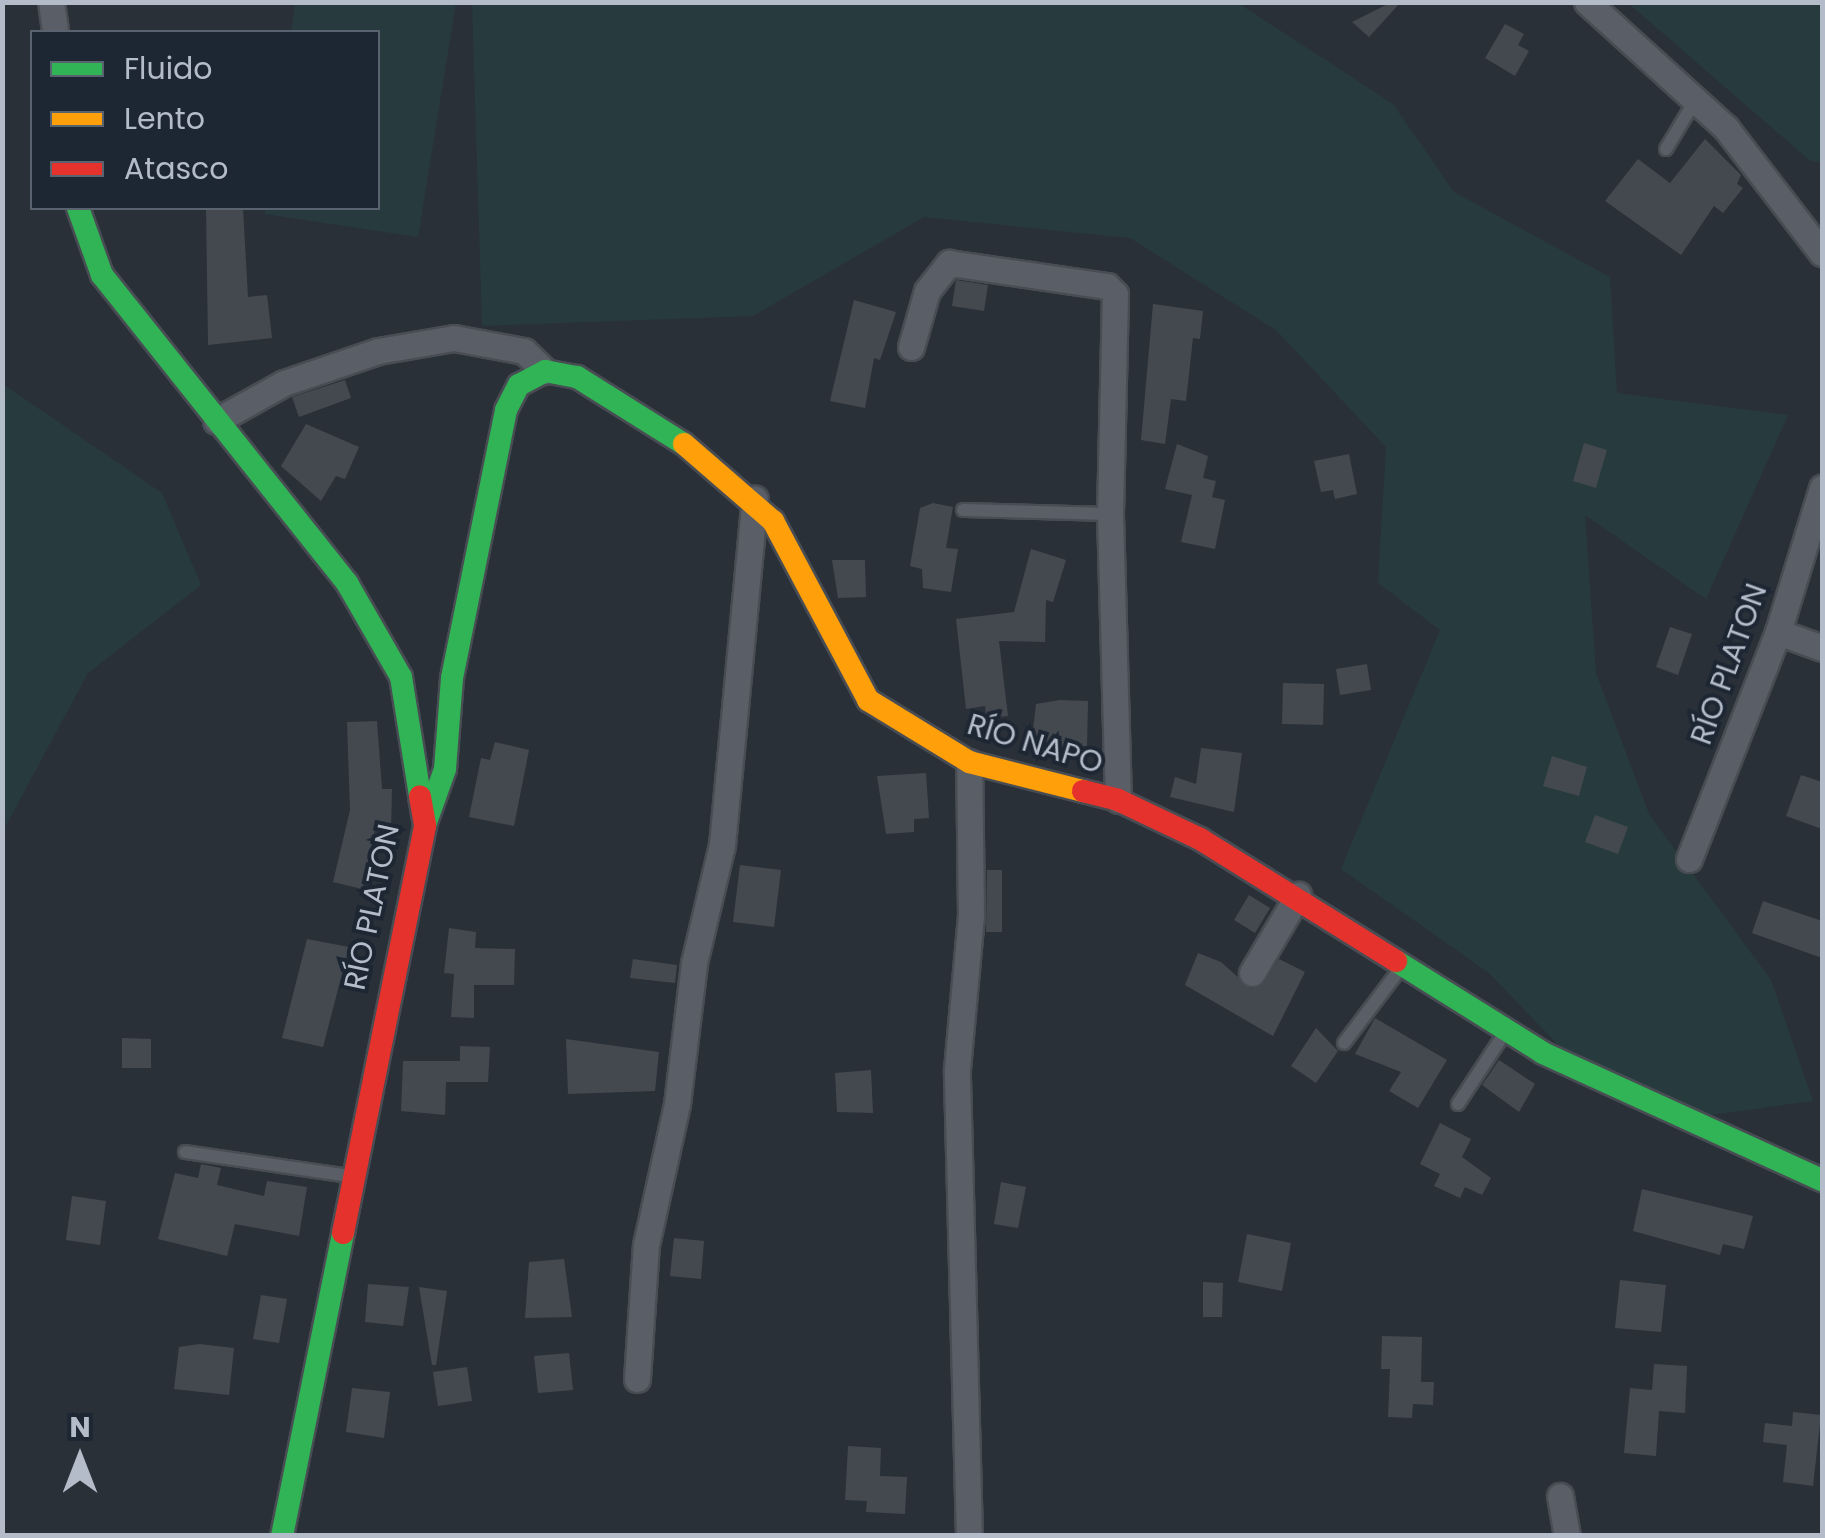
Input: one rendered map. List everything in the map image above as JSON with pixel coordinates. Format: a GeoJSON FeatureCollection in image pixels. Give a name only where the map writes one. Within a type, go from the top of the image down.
{"type":"FeatureCollection","features":[{"type":"Feature","properties":{"kind":"street"},"geometry":{"type":"LineString","coordinates":[[51,2],[55,30]]}},
{"type":"Feature","properties":{"kind":"street"},"geometry":{"type":"LineString","coordinates":[[1587,2],[1696,99],[1822,253]]}},
{"type":"Feature","properties":{"kind":"street","name":"RÍO PLATON"},"geometry":{"type":"LineString","coordinates":[[79,210],[102,275],[347,582],[401,677],[425,825],[351,1176],[282,1536]]}},
{"type":"Feature","properties":{"kind":"street"},"geometry":{"type":"LineString","coordinates":[[911,346],[926,291],[949,262],[1107,286],[1118,306],[1110,514],[1118,800]]}},
{"type":"Feature","properties":{"kind":"street"},"geometry":{"type":"LineString","coordinates":[[216,421],[284,383],[378,351],[454,338],[524,351],[545,371],[519,385],[506,410],[452,678],[445,769],[425,825]]}},
{"type":"Feature","properties":{"kind":"street","name":"RÍO NAPO"},"geometry":{"type":"LineString","coordinates":[[545,371],[578,378],[703,456],[754,498],[773,521],[868,700],[969,762],[1118,800],[1298,896],[1542,1053],[1822,1180]]}},
{"type":"Feature","properties":{"kind":"street","name":"RÍO PLATON"},"geometry":{"type":"LineString","coordinates":[[1689,859],[1778,632],[1822,488]]}},
{"type":"Feature","properties":{"kind":"street"},"geometry":{"type":"LineString","coordinates":[[637,1379],[646,1245],[677,1104],[694,964],[722,845],[754,498]]}},
{"type":"Feature","properties":{"kind":"street"},"geometry":{"type":"LineString","coordinates":[[1778,632],[1822,648]]}},
{"type":"Feature","properties":{"kind":"street"},"geometry":{"type":"LineString","coordinates":[[969,762],[971,915],[957,1069],[969,1536]]}},
{"type":"Feature","properties":{"kind":"street"},"geometry":{"type":"LineString","coordinates":[[1252,973],[1298,896]]}},
{"type":"Feature","properties":{"kind":"street"},"geometry":{"type":"LineString","coordinates":[[1560,1496],[1568,1536]]}},
{"type":"Feature","properties":{"kind":"lane"},"geometry":{"type":"LineString","coordinates":[[1666,149],[1696,99]]}},
{"type":"Feature","properties":{"kind":"lane"},"geometry":{"type":"LineString","coordinates":[[963,510],[1110,514]]}},
{"type":"Feature","properties":{"kind":"lane"},"geometry":{"type":"LineString","coordinates":[[1344,1043],[1404,964]]}},
{"type":"Feature","properties":{"kind":"lane"},"geometry":{"type":"LineString","coordinates":[[1458,1104],[1508,1028]]}},
{"type":"Feature","properties":{"kind":"lane"},"geometry":{"type":"LineString","coordinates":[[184,1152],[351,1176]]}},
{"type":"Feature","properties":{"kind":"green space"},"geometry":{"type":"Polygon","coordinates":[[[295,3],[456,3],[418,237],[265,214],[265,210],[380,210],[380,30],[291,30],[295,3]]]}},
{"type":"Feature","properties":{"kind":"green space"},"geometry":{"type":"Polygon","coordinates":[[[472,3],[1238,3],[1393,104],[1454,192],[1610,277],[1617,393],[1788,415],[1706,599],[1585,515],[1596,673],[1649,814],[1771,980],[1813,1101],[1660,1122],[1560,1047],[1489,973],[1341,869],[1440,630],[1378,583],[1386,447],[1276,330],[1130,238],[924,217],[753,316],[482,326],[472,3]]]}},
{"type":"Feature","properties":{"kind":"green space"},"geometry":{"type":"Polygon","coordinates":[[[1628,3],[1822,3],[1822,163],[1809,160],[1628,3]]]}},
{"type":"Feature","properties":{"kind":"green space"},"geometry":{"type":"Polygon","coordinates":[[[3,384],[162,493],[201,585],[88,673],[3,831],[3,384]]]}},
{"type":"Feature","properties":{"kind":"building"},"geometry":{"type":"Polygon","coordinates":[[[1392,2],[1401,2],[1369,37],[1352,22],[1392,2]]]}},
{"type":"Feature","properties":{"kind":"building"},"geometry":{"type":"Polygon","coordinates":[[[1505,24],[1524,34],[1518,45],[1529,51],[1515,76],[1485,58],[1505,24]]]}},
{"type":"Feature","properties":{"kind":"building"},"geometry":{"type":"Polygon","coordinates":[[[1705,139],[1741,175],[1737,184],[1743,188],[1723,213],[1714,206],[1681,255],[1605,201],[1638,159],[1670,183],[1705,139]]]}},
{"type":"Feature","properties":{"kind":"building"},"geometry":{"type":"Polygon","coordinates":[[[206,210],[243,210],[248,297],[267,295],[272,338],[208,345],[206,210]]]}},
{"type":"Feature","properties":{"kind":"building"},"geometry":{"type":"Polygon","coordinates":[[[956,280],[988,285],[984,311],[952,306],[956,280]]]}},
{"type":"Feature","properties":{"kind":"building"},"geometry":{"type":"Polygon","coordinates":[[[854,300],[896,312],[880,360],[874,358],[865,408],[830,401],[854,300]]]}},
{"type":"Feature","properties":{"kind":"building"},"geometry":{"type":"Polygon","coordinates":[[[1153,304],[1203,311],[1200,339],[1193,338],[1186,401],[1171,399],[1165,444],[1141,440],[1153,304]]]}},
{"type":"Feature","properties":{"kind":"building"},"geometry":{"type":"Polygon","coordinates":[[[345,380],[351,398],[299,417],[292,397],[345,380]]]}},
{"type":"Feature","properties":{"kind":"building"},"geometry":{"type":"Polygon","coordinates":[[[306,424],[359,447],[345,479],[336,476],[321,501],[281,466],[306,424]]]}},
{"type":"Feature","properties":{"kind":"building"},"geometry":{"type":"Polygon","coordinates":[[[1584,443],[1607,450],[1596,488],[1573,481],[1584,443]]]}},
{"type":"Feature","properties":{"kind":"building"},"geometry":{"type":"Polygon","coordinates":[[[1177,444],[1208,456],[1203,478],[1216,481],[1212,497],[1225,500],[1215,549],[1181,542],[1192,495],[1165,489],[1177,444]]]}},
{"type":"Feature","properties":{"kind":"building"},"geometry":{"type":"Polygon","coordinates":[[[1349,454],[1357,494],[1335,499],[1333,490],[1321,492],[1314,461],[1349,454]]]}},
{"type":"Feature","properties":{"kind":"building"},"geometry":{"type":"Polygon","coordinates":[[[933,503],[953,507],[946,548],[958,549],[951,592],[923,588],[922,569],[910,566],[920,508],[933,503]]]}},
{"type":"Feature","properties":{"kind":"building"},"geometry":{"type":"Polygon","coordinates":[[[1031,549],[1066,560],[1053,602],[1046,600],[1045,642],[999,641],[1008,716],[986,718],[985,706],[966,709],[956,619],[1014,612],[1031,549]]]}},
{"type":"Feature","properties":{"kind":"building"},"geometry":{"type":"Polygon","coordinates":[[[832,560],[865,560],[866,597],[838,598],[832,560]]]}},
{"type":"Feature","properties":{"kind":"building"},"geometry":{"type":"Polygon","coordinates":[[[1670,627],[1692,634],[1678,675],[1656,667],[1670,627]]]}},
{"type":"Feature","properties":{"kind":"building"},"geometry":{"type":"Polygon","coordinates":[[[1367,664],[1371,690],[1340,695],[1336,669],[1367,664]]]}},
{"type":"Feature","properties":{"kind":"building"},"geometry":{"type":"Polygon","coordinates":[[[1283,683],[1324,684],[1323,725],[1282,724],[1283,683]]]}},
{"type":"Feature","properties":{"kind":"building"},"geometry":{"type":"Polygon","coordinates":[[[1088,701],[1087,746],[1031,748],[1036,704],[1088,701]]]}},
{"type":"Feature","properties":{"kind":"building"},"geometry":{"type":"Polygon","coordinates":[[[377,721],[382,789],[392,789],[391,830],[375,830],[362,889],[333,882],[350,810],[347,722],[377,721]]]}},
{"type":"Feature","properties":{"kind":"building"},"geometry":{"type":"Polygon","coordinates":[[[495,742],[529,750],[514,826],[469,817],[481,758],[490,760],[495,742]]]}},
{"type":"Feature","properties":{"kind":"building"},"geometry":{"type":"Polygon","coordinates":[[[1201,748],[1242,753],[1234,812],[1170,797],[1175,777],[1196,784],[1201,748]]]}},
{"type":"Feature","properties":{"kind":"building"},"geometry":{"type":"Polygon","coordinates":[[[1552,756],[1587,767],[1579,796],[1543,786],[1552,756]]]}},
{"type":"Feature","properties":{"kind":"building"},"geometry":{"type":"Polygon","coordinates":[[[926,773],[929,818],[914,819],[914,832],[886,834],[877,776],[926,773]]]}},
{"type":"Feature","properties":{"kind":"building"},"geometry":{"type":"Polygon","coordinates":[[[1801,775],[1822,782],[1822,829],[1786,816],[1801,775]]]}},
{"type":"Feature","properties":{"kind":"building"},"geometry":{"type":"Polygon","coordinates":[[[1595,815],[1628,827],[1618,854],[1585,842],[1595,815]]]}},
{"type":"Feature","properties":{"kind":"building"},"geometry":{"type":"Polygon","coordinates":[[[740,865],[781,870],[774,927],[733,922],[740,865]]]}},
{"type":"Feature","properties":{"kind":"building"},"geometry":{"type":"Polygon","coordinates":[[[987,870],[1002,870],[1002,932],[986,932],[987,870]]]}},
{"type":"Feature","properties":{"kind":"building"},"geometry":{"type":"Polygon","coordinates":[[[1249,895],[1270,908],[1255,933],[1234,920],[1249,895]]]}},
{"type":"Feature","properties":{"kind":"building"},"geometry":{"type":"Polygon","coordinates":[[[1763,901],[1822,921],[1822,958],[1752,933],[1763,901]]]}},
{"type":"Feature","properties":{"kind":"building"},"geometry":{"type":"Polygon","coordinates":[[[449,928],[476,932],[475,948],[515,949],[514,985],[474,985],[474,1018],[451,1017],[454,974],[444,973],[449,928]]]}},
{"type":"Feature","properties":{"kind":"building"},"geometry":{"type":"Polygon","coordinates":[[[307,939],[349,947],[323,1047],[282,1038],[307,939]]]}},
{"type":"Feature","properties":{"kind":"building"},"geometry":{"type":"Polygon","coordinates":[[[1198,953],[1221,962],[1251,989],[1265,982],[1279,959],[1305,972],[1273,1036],[1185,985],[1198,953]]]}},
{"type":"Feature","properties":{"kind":"building"},"geometry":{"type":"Polygon","coordinates":[[[633,959],[677,965],[675,983],[630,978],[633,959]]]}},
{"type":"Feature","properties":{"kind":"building"},"geometry":{"type":"Polygon","coordinates":[[[1375,1018],[1447,1060],[1418,1108],[1389,1091],[1401,1072],[1355,1054],[1375,1018]]]}},
{"type":"Feature","properties":{"kind":"building"},"geometry":{"type":"Polygon","coordinates":[[[1316,1028],[1338,1051],[1316,1083],[1291,1066],[1316,1028]]]}},
{"type":"Feature","properties":{"kind":"building"},"geometry":{"type":"Polygon","coordinates":[[[122,1038],[151,1039],[151,1068],[122,1068],[122,1038]]]}},
{"type":"Feature","properties":{"kind":"building"},"geometry":{"type":"Polygon","coordinates":[[[566,1039],[659,1052],[655,1091],[568,1094],[566,1039]]]}},
{"type":"Feature","properties":{"kind":"building"},"geometry":{"type":"Polygon","coordinates":[[[460,1046],[490,1047],[488,1082],[446,1082],[445,1115],[401,1111],[403,1061],[460,1061],[460,1046]]]}},
{"type":"Feature","properties":{"kind":"building"},"geometry":{"type":"Polygon","coordinates":[[[1499,1060],[1535,1084],[1519,1112],[1482,1085],[1499,1060]]]}},
{"type":"Feature","properties":{"kind":"building"},"geometry":{"type":"Polygon","coordinates":[[[871,1070],[873,1113],[837,1112],[835,1073],[871,1070]]]}},
{"type":"Feature","properties":{"kind":"building"},"geometry":{"type":"Polygon","coordinates":[[[1440,1123],[1471,1139],[1462,1157],[1491,1178],[1482,1195],[1465,1187],[1460,1198],[1434,1186],[1440,1174],[1420,1164],[1440,1123]]]}},
{"type":"Feature","properties":{"kind":"building"},"geometry":{"type":"Polygon","coordinates":[[[201,1164],[221,1168],[217,1185],[264,1196],[267,1181],[307,1187],[299,1236],[235,1224],[227,1256],[158,1239],[175,1173],[198,1178],[201,1164]]]}},
{"type":"Feature","properties":{"kind":"building"},"geometry":{"type":"Polygon","coordinates":[[[1001,1182],[1026,1187],[1018,1228],[994,1224],[1001,1182]]]}},
{"type":"Feature","properties":{"kind":"building"},"geometry":{"type":"Polygon","coordinates":[[[1642,1189],[1753,1216],[1744,1249],[1723,1244],[1720,1255],[1633,1231],[1642,1189]]]}},
{"type":"Feature","properties":{"kind":"building"},"geometry":{"type":"Polygon","coordinates":[[[72,1196],[106,1201],[100,1245],[66,1240],[72,1196]]]}},
{"type":"Feature","properties":{"kind":"building"},"geometry":{"type":"Polygon","coordinates":[[[1247,1234],[1291,1243],[1282,1291],[1238,1282],[1247,1234]]]}},
{"type":"Feature","properties":{"kind":"building"},"geometry":{"type":"Polygon","coordinates":[[[674,1238],[704,1241],[701,1279],[670,1276],[674,1238]]]}},
{"type":"Feature","properties":{"kind":"building"},"geometry":{"type":"Polygon","coordinates":[[[564,1259],[572,1317],[525,1318],[529,1262],[564,1259]]]}},
{"type":"Feature","properties":{"kind":"building"},"geometry":{"type":"Polygon","coordinates":[[[1620,1280],[1666,1285],[1661,1332],[1615,1328],[1620,1280]]]}},
{"type":"Feature","properties":{"kind":"building"},"geometry":{"type":"Polygon","coordinates":[[[1203,1282],[1223,1283],[1222,1317],[1203,1317],[1203,1282]]]}},
{"type":"Feature","properties":{"kind":"building"},"geometry":{"type":"Polygon","coordinates":[[[368,1284],[409,1287],[403,1326],[365,1322],[368,1284]]]}},
{"type":"Feature","properties":{"kind":"building"},"geometry":{"type":"Polygon","coordinates":[[[419,1287],[447,1291],[436,1365],[432,1365],[419,1287]]]}},
{"type":"Feature","properties":{"kind":"building"},"geometry":{"type":"Polygon","coordinates":[[[261,1295],[287,1299],[279,1343],[253,1339],[261,1295]]]}},
{"type":"Feature","properties":{"kind":"building"},"geometry":{"type":"Polygon","coordinates":[[[1382,1336],[1422,1337],[1421,1382],[1434,1382],[1433,1405],[1413,1404],[1412,1418],[1388,1417],[1390,1369],[1381,1369],[1382,1336]]]}},
{"type":"Feature","properties":{"kind":"building"},"geometry":{"type":"Polygon","coordinates":[[[199,1344],[234,1348],[229,1395],[174,1389],[179,1347],[199,1344]]]}},
{"type":"Feature","properties":{"kind":"building"},"geometry":{"type":"Polygon","coordinates":[[[569,1353],[573,1390],[538,1393],[534,1356],[569,1353]]]}},
{"type":"Feature","properties":{"kind":"building"},"geometry":{"type":"Polygon","coordinates":[[[1654,1364],[1687,1366],[1685,1413],[1659,1411],[1656,1456],[1624,1453],[1630,1388],[1652,1390],[1654,1364]]]}},
{"type":"Feature","properties":{"kind":"building"},"geometry":{"type":"Polygon","coordinates":[[[467,1367],[472,1401],[438,1406],[433,1372],[467,1367]]]}},
{"type":"Feature","properties":{"kind":"building"},"geometry":{"type":"Polygon","coordinates":[[[352,1388],[390,1392],[384,1438],[346,1432],[352,1388]]]}},
{"type":"Feature","properties":{"kind":"building"},"geometry":{"type":"Polygon","coordinates":[[[1793,1412],[1821,1415],[1813,1486],[1783,1482],[1787,1445],[1763,1442],[1765,1423],[1792,1426],[1793,1412]]]}},
{"type":"Feature","properties":{"kind":"building"},"geometry":{"type":"Polygon","coordinates":[[[848,1446],[881,1448],[880,1476],[907,1477],[905,1514],[866,1512],[867,1501],[845,1500],[848,1446]]]}},
{"type":"Feature","properties":{"kind":"traffic: fast"},"geometry":{"type":"LineString","coordinates":[[79,210],[102,275],[347,583],[401,677],[420,796]]}},
{"type":"Feature","properties":{"kind":"traffic: fast"},"geometry":{"type":"LineString","coordinates":[[425,825],[445,769],[452,678],[506,410],[519,385],[545,371],[577,377],[684,444]]}},
{"type":"Feature","properties":{"kind":"traffic: fast"},"geometry":{"type":"LineString","coordinates":[[1396,961],[1543,1053],[1822,1180]]}},
{"type":"Feature","properties":{"kind":"traffic: fast"},"geometry":{"type":"LineString","coordinates":[[282,1536],[343,1233]]}},
{"type":"Feature","properties":{"kind":"traffic: slow"},"geometry":{"type":"LineString","coordinates":[[684,444],[773,521],[868,700],[969,762],[1083,791]]}},
{"type":"Feature","properties":{"kind":"traffic: jam"},"geometry":{"type":"LineString","coordinates":[[1083,791],[1118,800],[1200,839],[1396,961]]}},
{"type":"Feature","properties":{"kind":"traffic: jam"},"geometry":{"type":"LineString","coordinates":[[343,1233],[425,825],[420,796]]}}]}
